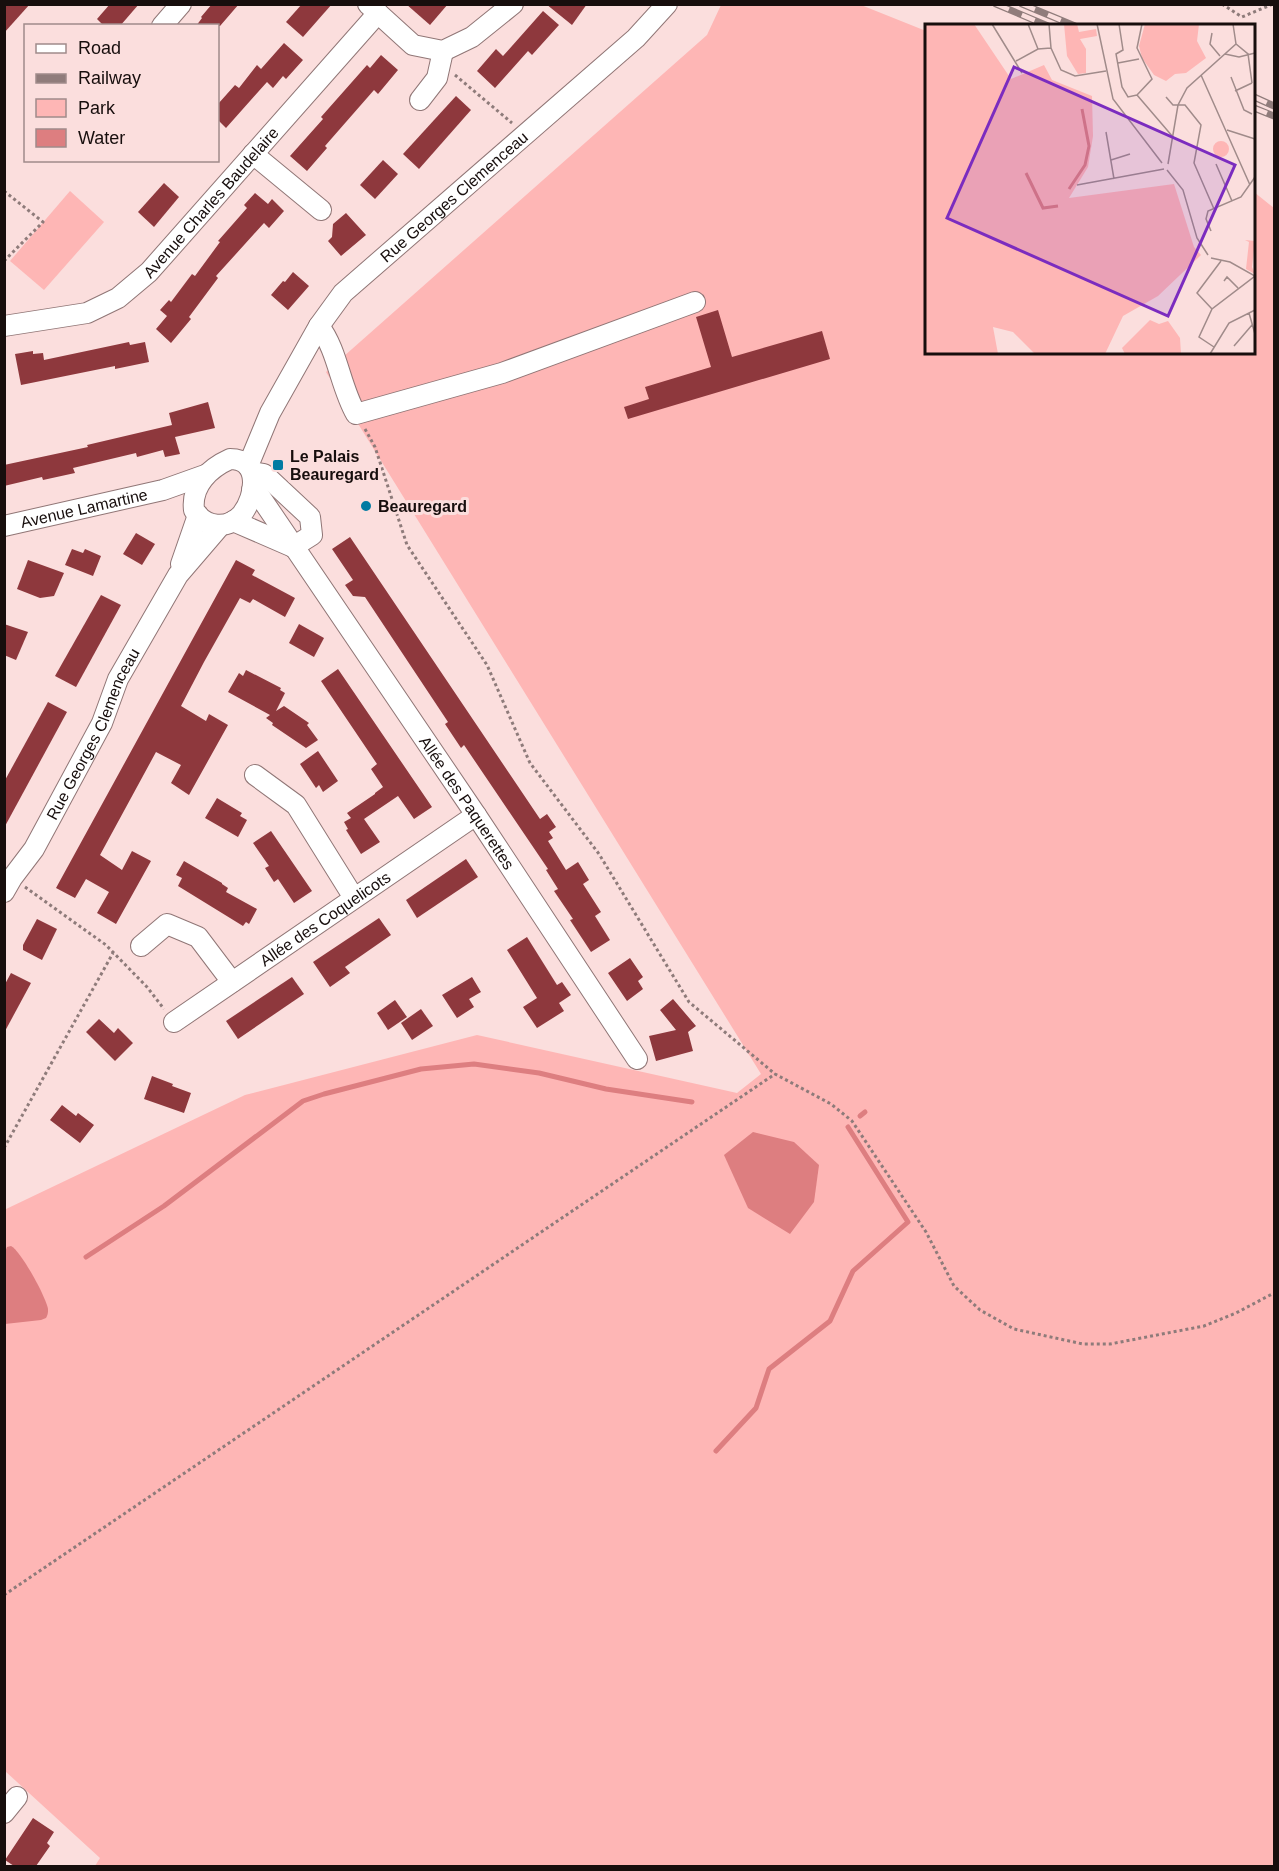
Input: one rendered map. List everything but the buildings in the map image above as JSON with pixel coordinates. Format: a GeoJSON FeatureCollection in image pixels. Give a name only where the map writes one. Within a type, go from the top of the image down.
{"type":"FeatureCollection","features":[{"type":"Feature","properties":{"kind":"street"},"geometry":{"type":"LineString","coordinates":[[164,24],[180,4]]}},
{"type":"Feature","properties":{"kind":"street"},"geometry":{"type":"LineString","coordinates":[[420,100],[437,78],[442,57],[472,37],[513,4]]}},
{"type":"Feature","properties":{"kind":"street","name":"Rue Georges Clemenceau"},"geometry":{"type":"LineString","coordinates":[[8,885],[34,849],[102,723],[118,679],[178,575],[226,524],[242,513],[247,472],[270,413],[319,326],[343,293],[636,38],[667,4]]}},
{"type":"Feature","properties":{"kind":"street"},"geometry":{"type":"LineString","coordinates":[[373,9],[413,45],[442,57]]}},
{"type":"Feature","properties":{"kind":"street","name":"Avenue Charles Baudelaire"},"geometry":{"type":"LineString","coordinates":[[4,326],[87,313],[118,298],[149,272],[254,154],[373,9]]}},
{"type":"Feature","properties":{"kind":"street"},"geometry":{"type":"LineString","coordinates":[[254,154],[321,210]]}},
{"type":"Feature","properties":{"kind":"street"},"geometry":{"type":"LineString","coordinates":[[319,326],[329,338],[348,400],[356,414],[502,373],[695,302]]}},
{"type":"Feature","properties":{"kind":"street"},"geometry":{"type":"LineString","coordinates":[[196,510],[214,526],[226,524],[293,547],[312,535],[310,517],[264,474],[247,472],[223,462],[205,475]]}},
{"type":"Feature","properties":{"kind":"street","name":"Allée des Paquerettes"},"geometry":{"type":"LineString","coordinates":[[247,472],[293,547],[476,815],[637,1059]]}},
{"type":"Feature","properties":{"kind":"street","name":"Rue Georges Clemenceau"},"geometry":{"type":"LineString","coordinates":[[178,575],[196,510],[195,492],[205,475]]}},
{"type":"Feature","properties":{"kind":"street","name":"Avenue Lamartine"},"geometry":{"type":"LineString","coordinates":[[4,526],[163,490],[205,475]]}},
{"type":"Feature","properties":{"kind":"street","name":"Avenue Lamartine"},"geometry":{"type":"LineString","coordinates":[[163,490],[196,510]]}},
{"type":"Feature","properties":{"kind":"street"},"geometry":{"type":"LineString","coordinates":[[255,775],[296,805],[354,898]]}},
{"type":"Feature","properties":{"kind":"street","name":"Allée des Coquelicots"},"geometry":{"type":"LineString","coordinates":[[174,1022],[476,815]]}},
{"type":"Feature","properties":{"kind":"street"},"geometry":{"type":"LineString","coordinates":[[141,946],[167,924],[198,937],[232,982]]}},
{"type":"Feature","properties":{"kind":"street"},"geometry":{"type":"LineString","coordinates":[[4,1813],[17,1797]]}},
{"type":"Feature","properties":{"kind":"path"},"geometry":{"type":"LineString","coordinates":[[1222,4],[1242,17],[1273,4]]}},
{"type":"Feature","properties":{"kind":"path"},"geometry":{"type":"LineString","coordinates":[[442,57],[524,134]]}},
{"type":"Feature","properties":{"kind":"path"},"geometry":{"type":"LineString","coordinates":[[4,191],[43,222],[4,261]]}},
{"type":"Feature","properties":{"kind":"path"},"geometry":{"type":"LineString","coordinates":[[356,414],[375,447],[407,545],[487,665],[530,763],[599,854],[688,1002],[775,1074],[831,1104],[852,1120],[926,1232],[954,1286],[980,1311],[1014,1329],[1083,1344],[1110,1344],[1204,1326],[1275,1293]]}},
{"type":"Feature","properties":{"kind":"path"},"geometry":{"type":"LineString","coordinates":[[8,885],[56,907],[114,953],[147,987],[174,1022]]}},
{"type":"Feature","properties":{"kind":"path"},"geometry":{"type":"LineString","coordinates":[[4,1148],[114,953]]}},
{"type":"Feature","properties":{"kind":"path"},"geometry":{"type":"LineString","coordinates":[[4,1595],[775,1074]]}},
{"type":"Feature","properties":{"kind":"green space"},"geometry":{"type":"Polygon","coordinates":[[[721,5],[861,5],[925,31],[925,354],[1255,354],[1255,193],[1274,208],[1274,1866],[95,1866],[100,1858],[5,1771],[4,1210],[245,1095],[477,1035],[737,1093],[761,1074],[326,372],[707,35],[721,5]]]}},
{"type":"Feature","properties":{"kind":"green space"},"geometry":{"type":"Polygon","coordinates":[[[70,191],[104,222],[44,290],[10,261],[70,191]]]}},
{"type":"Feature","properties":{"kind":"water"},"geometry":{"type":"Polygon","coordinates":[[[753,1132],[794,1142],[819,1165],[814,1202],[790,1234],[748,1208],[724,1155],[753,1132]]]}},
{"type":"Feature","properties":{"kind":"water"},"geometry":{"type":"Polygon","coordinates":[[[11,1246],[27,1265],[43,1295],[48,1309],[46,1318],[5,1324],[5,1252],[7,1247],[11,1246]]]}},
{"type":"Feature","properties":{"kind":"waterway"},"geometry":{"type":"LineString","coordinates":[[86,1257],[164,1206],[303,1101],[421,1069],[474,1064],[539,1073],[606,1089],[692,1102]]}},
{"type":"Feature","properties":{"kind":"waterway"},"geometry":{"type":"LineString","coordinates":[[860,1116],[865,1112]]}},
{"type":"Feature","properties":{"kind":"waterway"},"geometry":{"type":"LineString","coordinates":[[716,1451],[756,1408],[769,1369],[830,1321],[853,1271],[908,1222],[848,1127]]}},
{"type":"Feature","properties":{"kind":"railway"},"geometry":{"type":"LineString","coordinates":[[996,4],[1043,24]]}},
{"type":"Feature","properties":{"kind":"railway"},"geometry":{"type":"LineString","coordinates":[[1022,4],[1070,24]]}},
{"type":"Feature","properties":{"kind":"railway"},"geometry":{"type":"LineString","coordinates":[[1255,97],[1274,106]]}},
{"type":"Feature","properties":{"kind":"railway"},"geometry":{"type":"LineString","coordinates":[[1255,108],[1274,116]]}},
{"type":"Feature","properties":{"kind":"place","name":"Le Palais Beauregard"},"geometry":{"type":"Point","coordinates":[278,465]}},
{"type":"Feature","properties":{"kind":"place","name":"Beauregard"},"geometry":{"type":"Point","coordinates":[366,506]}}]}
